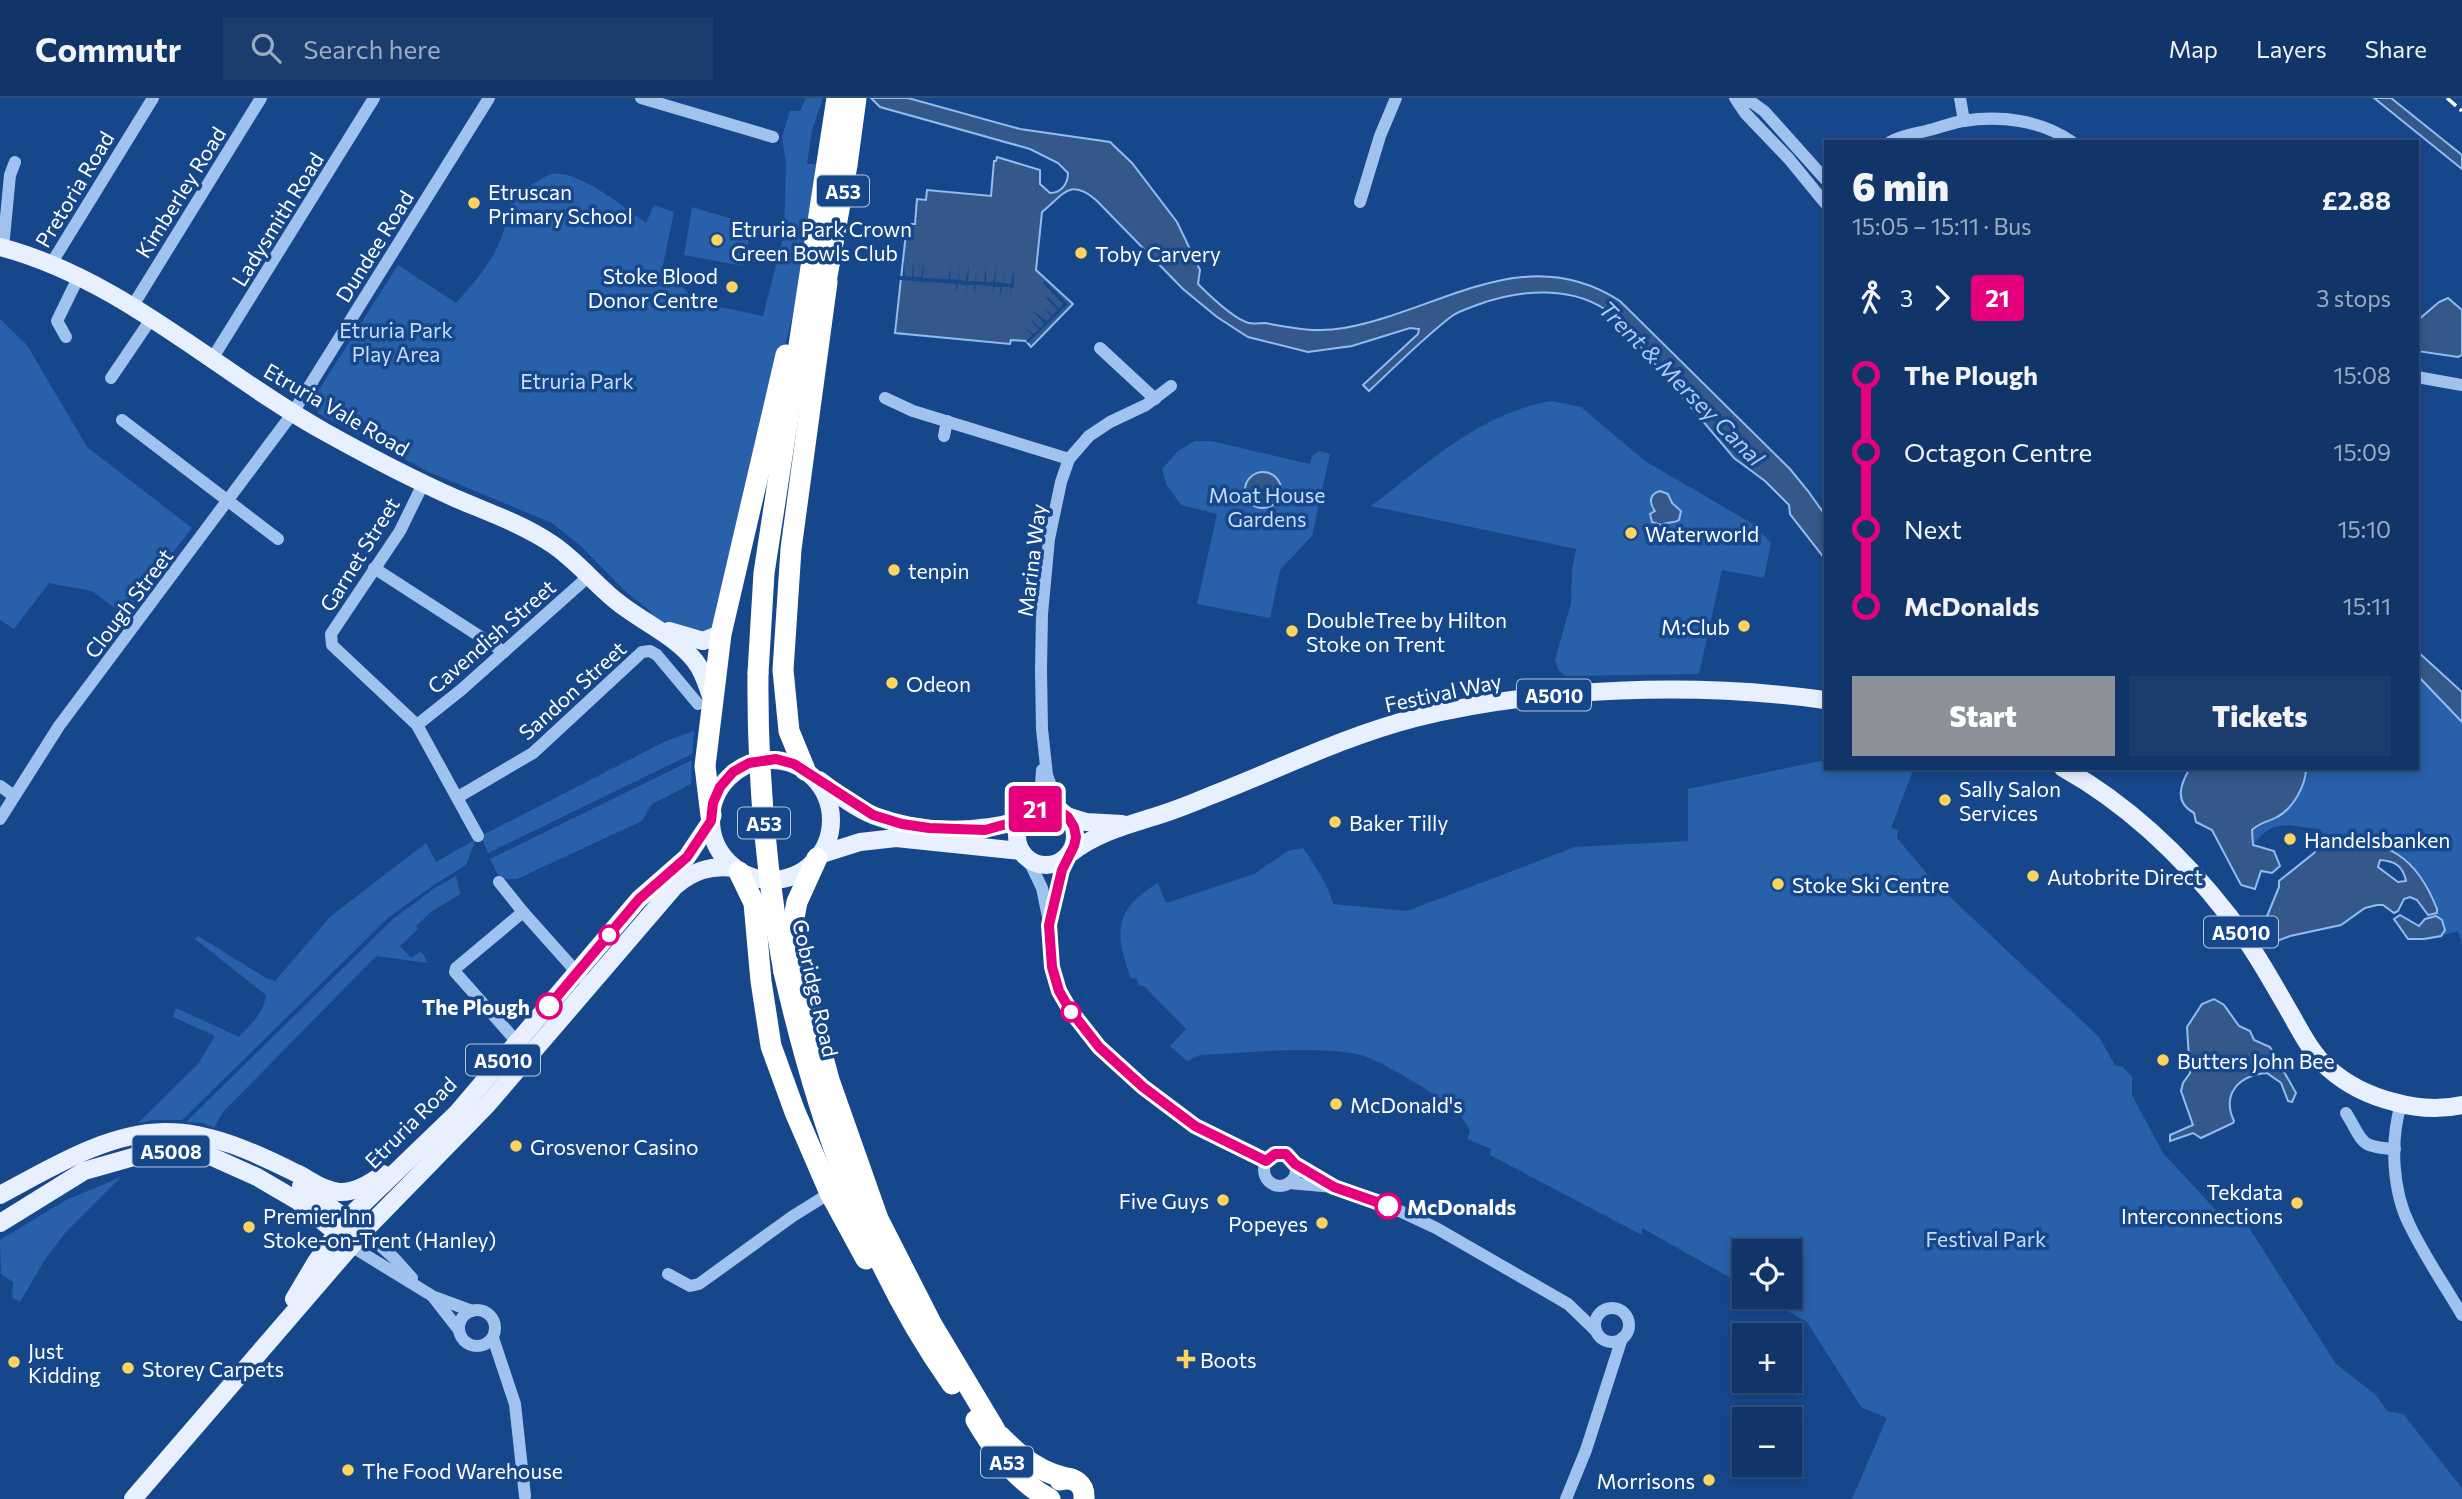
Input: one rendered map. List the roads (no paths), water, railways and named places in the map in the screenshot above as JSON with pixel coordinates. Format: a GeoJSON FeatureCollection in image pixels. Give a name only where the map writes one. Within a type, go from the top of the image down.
{"type":"FeatureCollection","features":[{"type":"Feature","properties":{"kind":"highway","name":"A53"},"geometry":{"type":"LineString","coordinates":[[818,278],[836,98]]}},
{"type":"Feature","properties":{"kind":"highway","name":"A53"},"geometry":{"type":"LineString","coordinates":[[818,278],[856,98]]}},
{"type":"Feature","properties":{"kind":"highway","name":"Cobridge Road"},"geometry":{"type":"LineString","coordinates":[[818,278],[789,420],[764,573],[758,673],[759,769],[772,898],[784,972],[813,1084],[853,1200],[899,1296],[930,1353],[991,1444],[1033,1490],[1050,1499]]}},
{"type":"Feature","properties":{"kind":"highway"},"geometry":{"type":"LineString","coordinates":[[711,819],[705,766],[705,702],[775,397],[818,278]]}},
{"type":"Feature","properties":{"kind":"highway"},"geometry":{"type":"LineString","coordinates":[[808,772],[789,731],[783,670],[818,278]]}},
{"type":"Feature","properties":{"kind":"highway"},"geometry":{"type":"LineString","coordinates":[[818,857],[797,902],[792,928],[798,963],[828,1080],[878,1219],[932,1325],[995,1430]]}},
{"type":"Feature","properties":{"kind":"highway"},"geometry":{"type":"LineString","coordinates":[[737,870],[754,903],[761,981],[771,1046],[794,1112],[830,1193],[886,1292],[930,1353]]}},
{"type":"Feature","properties":{"kind":"highway"},"geometry":{"type":"LineString","coordinates":[[974,1416],[995,1430]]}},
{"type":"Feature","properties":{"kind":"highway","name":"A53"},"geometry":{"type":"LineString","coordinates":[[995,1430],[1017,1453],[1043,1470],[1051,1475],[1072,1479]]}},
{"type":"Feature","properties":{"kind":"highway"},"geometry":{"type":"LineString","coordinates":[[1050,1499],[1053,1486],[1059,1480],[1072,1479],[1081,1485],[1084,1499]]}},
{"type":"Feature","properties":{"kind":"main road","name":"Etruria Vale Road"},"geometry":{"type":"LineString","coordinates":[[2,247],[79,276],[151,319],[292,414],[423,484],[510,519],[569,556],[612,598],[643,621]]}},
{"type":"Feature","properties":{"kind":"main road"},"geometry":{"type":"LineString","coordinates":[[643,621],[697,641],[708,641],[720,634]]}},
{"type":"Feature","properties":{"kind":"main road"},"geometry":{"type":"LineString","coordinates":[[643,621],[691,656],[701,670],[705,702]]}},
{"type":"Feature","properties":{"kind":"main road","name":"Festival Way"},"geometry":{"type":"LineString","coordinates":[[1069,854],[1095,837],[1179,808],[1350,739],[1413,719],[1483,704],[1594,692],[1669,691],[1744,692],[1824,700]]}},
{"type":"Feature","properties":{"kind":"main road"},"geometry":{"type":"LineString","coordinates":[[776,759],[794,764],[808,772],[823,789],[831,813],[829,836],[818,857],[799,872],[777,880],[759,880],[737,870],[717,847],[711,819],[713,803],[728,777],[744,765],[776,759]]}},
{"type":"Feature","properties":{"kind":"main road","name":"A5010"},"geometry":{"type":"LineString","coordinates":[[2066,770],[2117,803],[2150,829],[2200,881],[2248,942],[2305,1038],[2326,1067],[2357,1088],[2401,1104],[2423,1107],[2462,1105]]}},
{"type":"Feature","properties":{"kind":"main road","name":"A5010"},"geometry":{"type":"LineString","coordinates":[[808,772],[873,815],[902,824],[985,830],[1045,807],[1064,813]]}},
{"type":"Feature","properties":{"kind":"main road"},"geometry":{"type":"LineString","coordinates":[[1064,813],[1074,827],[1076,837],[1069,854]]}},
{"type":"Feature","properties":{"kind":"main road","name":"Festival Way"},"geometry":{"type":"LineString","coordinates":[[1064,813],[1086,822],[1129,824]]}},
{"type":"Feature","properties":{"kind":"main road"},"geometry":{"type":"LineString","coordinates":[[1025,816],[1017,830],[1017,841],[1025,856]]}},
{"type":"Feature","properties":{"kind":"main road","name":"Etruria Road"},"geometry":{"type":"LineString","coordinates":[[133,1499],[364,1231],[487,1105],[584,979],[639,899],[687,857],[711,819]]}},
{"type":"Feature","properties":{"kind":"main road","name":"A5010"},"geometry":{"type":"LineString","coordinates":[[818,857],[860,842],[895,838],[1025,856],[1048,866],[1058,863],[1069,854]]}},
{"type":"Feature","properties":{"kind":"main road","name":"Etruria Road"},"geometry":{"type":"LineString","coordinates":[[268,1341],[341,1226],[457,1113],[518,1042],[685,878],[707,868],[737,870]]}},
{"type":"Feature","properties":{"kind":"main road","name":"A5008"},"geometry":{"type":"LineString","coordinates":[[0,1195],[99,1146],[153,1133],[165,1132],[206,1138],[258,1156],[321,1188],[343,1192],[370,1184],[425,1143]]}},
{"type":"Feature","properties":{"kind":"main road","name":"A5008"},"geometry":{"type":"LineString","coordinates":[[0,1214],[84,1171],[151,1152],[189,1152],[208,1155],[257,1177],[341,1226]]}},
{"type":"Feature","properties":{"kind":"main road"},"geometry":{"type":"LineString","coordinates":[[258,1156],[341,1226],[351,1246]]}},
{"type":"Feature","properties":{"kind":"main road","name":"A5008"},"geometry":{"type":"LineString","coordinates":[[0,1223],[84,1171]]}},
{"type":"Feature","properties":{"kind":"main road"},"geometry":{"type":"LineString","coordinates":[[341,1226],[364,1231]]}},
{"type":"Feature","properties":{"kind":"street","name":"Pretoria Road"},"geometry":{"type":"LineString","coordinates":[[51,264],[153,98]]}},
{"type":"Feature","properties":{"kind":"street","name":"Kimberley Road"},"geometry":{"type":"LineString","coordinates":[[132,307],[261,98]]}},
{"type":"Feature","properties":{"kind":"street","name":"Ladysmith Road"},"geometry":{"type":"LineString","coordinates":[[212,359],[374,98]]}},
{"type":"Feature","properties":{"kind":"street","name":"Dundee Road"},"geometry":{"type":"LineString","coordinates":[[292,414],[489,98]]}},
{"type":"Feature","properties":{"kind":"street"},"geometry":{"type":"LineString","coordinates":[[641,98],[773,137]]}},
{"type":"Feature","properties":{"kind":"street"},"geometry":{"type":"LineString","coordinates":[[1360,202],[1380,136],[1396,98]]}},
{"type":"Feature","properties":{"kind":"street"},"geometry":{"type":"LineString","coordinates":[[1737,98],[1745,113],[1822,184]]}},
{"type":"Feature","properties":{"kind":"street"},"geometry":{"type":"LineString","coordinates":[[1960,98],[1964,121]]}},
{"type":"Feature","properties":{"kind":"street"},"geometry":{"type":"LineString","coordinates":[[1895,140],[1907,133],[1964,121],[1995,118],[2030,123],[2049,129],[2068,140]]}},
{"type":"Feature","properties":{"kind":"street"},"geometry":{"type":"LineString","coordinates":[[1916,140],[1925,131]]}},
{"type":"Feature","properties":{"kind":"street"},"geometry":{"type":"LineString","coordinates":[[2,247],[10,175],[15,162]]}},
{"type":"Feature","properties":{"kind":"street"},"geometry":{"type":"LineString","coordinates":[[66,337],[57,321],[79,276]]}},
{"type":"Feature","properties":{"kind":"street"},"geometry":{"type":"LineString","coordinates":[[111,378],[151,319]]}},
{"type":"Feature","properties":{"kind":"street"},"geometry":{"type":"LineString","coordinates":[[1100,348],[1155,399]]}},
{"type":"Feature","properties":{"kind":"street"},"geometry":{"type":"LineString","coordinates":[[2419,377],[2462,385]]}},
{"type":"Feature","properties":{"kind":"street","name":"Marina Way"},"geometry":{"type":"LineString","coordinates":[[1064,813],[1047,775],[1044,752],[1041,670],[1045,577],[1052,518],[1069,459],[1089,436],[1155,399],[1171,386]]}},
{"type":"Feature","properties":{"kind":"street"},"geometry":{"type":"LineString","coordinates":[[885,398],[913,411],[1069,459]]}},
{"type":"Feature","properties":{"kind":"street","name":"Clough Street"},"geometry":{"type":"LineString","coordinates":[[0,819],[59,726],[292,414]]}},
{"type":"Feature","properties":{"kind":"street"},"geometry":{"type":"LineString","coordinates":[[122,420],[278,539]]}},
{"type":"Feature","properties":{"kind":"street"},"geometry":{"type":"LineString","coordinates":[[944,436],[947,421]]}},
{"type":"Feature","properties":{"kind":"street","name":"Garnet Street"},"geometry":{"type":"LineString","coordinates":[[417,725],[332,645],[331,634],[400,531],[423,484]]}},
{"type":"Feature","properties":{"kind":"street"},"geometry":{"type":"LineString","coordinates":[[374,568],[504,652]]}},
{"type":"Feature","properties":{"kind":"street","name":"Cavendish Street"},"geometry":{"type":"LineString","coordinates":[[417,725],[589,576]]}},
{"type":"Feature","properties":{"kind":"street","name":"Sandon Street"},"geometry":{"type":"LineString","coordinates":[[458,797],[533,753],[646,650],[677,668],[705,702]]}},
{"type":"Feature","properties":{"kind":"street"},"geometry":{"type":"LineString","coordinates":[[417,725],[478,836]]}},
{"type":"Feature","properties":{"kind":"street","name":"Marina Way"},"geometry":{"type":"LineString","coordinates":[[1025,816],[1041,785],[1044,752]]}},
{"type":"Feature","properties":{"kind":"street"},"geometry":{"type":"LineString","coordinates":[[0,786],[14,796]]}},
{"type":"Feature","properties":{"kind":"street"},"geometry":{"type":"LineString","coordinates":[[1049,925],[1062,870],[1069,854]]}},
{"type":"Feature","properties":{"kind":"street"},"geometry":{"type":"LineString","coordinates":[[1025,856],[1042,888],[1049,925],[1052,967],[1059,991],[1099,1047],[1143,1087],[1195,1126],[1266,1161]]}},
{"type":"Feature","properties":{"kind":"street"},"geometry":{"type":"LineString","coordinates":[[499,882],[584,979]]}},
{"type":"Feature","properties":{"kind":"street"},"geometry":{"type":"LineString","coordinates":[[518,1042],[455,972],[456,968],[523,912]]}},
{"type":"Feature","properties":{"kind":"street"},"geometry":{"type":"LineString","coordinates":[[2401,1104],[2394,1135],[2396,1175],[2409,1225],[2462,1315]]}},
{"type":"Feature","properties":{"kind":"street"},"geometry":{"type":"LineString","coordinates":[[2346,1113],[2366,1145],[2395,1149]]}},
{"type":"Feature","properties":{"kind":"street"},"geometry":{"type":"LineString","coordinates":[[1289,1183],[1295,1177],[1292,1158],[1279,1153],[1272,1156],[1266,1161],[1263,1170],[1268,1181],[1276,1186],[1289,1183],[1334,1187],[1374,1199],[1436,1228],[1568,1304],[1600,1335],[1613,1342],[1622,1338]]}},
{"type":"Feature","properties":{"kind":"street"},"geometry":{"type":"LineString","coordinates":[[1295,1164],[1334,1187]]}},
{"type":"Feature","properties":{"kind":"street"},"geometry":{"type":"LineString","coordinates":[[668,1274],[690,1286],[699,1284],[793,1216],[830,1193]]}},
{"type":"Feature","properties":{"kind":"street"},"geometry":{"type":"LineString","coordinates":[[364,1231],[394,1258],[422,1289]]}},
{"type":"Feature","properties":{"kind":"street"},"geometry":{"type":"LineString","coordinates":[[351,1246],[434,1297],[472,1311],[484,1312],[493,1320],[495,1332],[488,1342],[470,1345],[464,1341],[434,1297]]}},
{"type":"Feature","properties":{"kind":"street"},"geometry":{"type":"LineString","coordinates":[[1566,1499],[1586,1450],[1608,1375],[1628,1324],[1625,1315],[1617,1309],[1602,1311],[1568,1304]]}},
{"type":"Feature","properties":{"kind":"street"},"geometry":{"type":"LineString","coordinates":[[459,1330],[462,1319],[472,1311]]}},
{"type":"Feature","properties":{"kind":"street"},"geometry":{"type":"LineString","coordinates":[[1602,1311],[1595,1320],[1608,1375]]}},
{"type":"Feature","properties":{"kind":"street"},"geometry":{"type":"LineString","coordinates":[[488,1342],[499,1361],[515,1404],[525,1496]]}},
{"type":"Feature","properties":{"kind":"water","name":"Trent & Mersey Canal"},"geometry":{"type":"Polygon","coordinates":[[[871,98],[908,98],[1020,129],[1110,142],[1132,163],[1177,222],[1200,270],[1198,284],[1229,312],[1249,323],[1304,329],[1344,328],[1482,285],[1516,278],[1550,277],[1585,284],[1620,301],[1790,469],[1824,514],[1824,558],[1790,514],[1789,505],[1765,481],[1734,458],[1614,316],[1599,306],[1565,294],[1511,295],[1458,313],[1431,333],[1369,391],[1363,385],[1418,334],[1419,329],[1410,328],[1352,346],[1308,352],[1248,337],[1217,317],[1183,289],[1096,200],[1087,193],[1073,189],[1062,194],[1042,212],[1036,270],[1073,304],[1031,347],[1026,341],[1011,340],[1010,344],[895,333],[907,224],[915,224],[917,199],[926,200],[927,190],[991,196],[994,161],[997,157],[1040,170],[1040,184],[1050,193],[1063,187],[1068,173],[1058,163],[1030,149],[880,107],[871,98]]]}},
{"type":"Feature","properties":{"kind":"water"},"geometry":{"type":"Polygon","coordinates":[[[2374,98],[2391,98],[2462,155],[2462,169],[2374,98]]]}},
{"type":"Feature","properties":{"kind":"water"},"geometry":{"type":"Polygon","coordinates":[[[2448,298],[2462,310],[2462,355],[2458,357],[2419,351],[2419,319],[2448,298]]]}},
{"type":"Feature","properties":{"kind":"water"},"geometry":{"type":"Polygon","coordinates":[[[1263,472],[1276,477],[1281,490],[1276,503],[1263,508],[1250,503],[1245,490],[1250,477],[1263,472]]]}},
{"type":"Feature","properties":{"kind":"water"},"geometry":{"type":"Polygon","coordinates":[[[1660,491],[1668,494],[1672,503],[1681,511],[1679,520],[1661,525],[1652,522],[1650,514],[1655,511],[1651,499],[1660,491]]]}},
{"type":"Feature","properties":{"kind":"water"},"geometry":{"type":"Polygon","coordinates":[[[2419,653],[2462,692],[2462,722],[2419,677],[2419,653]]]}},
{"type":"Feature","properties":{"kind":"water"},"geometry":{"type":"Polygon","coordinates":[[[2189,770],[2306,770],[2301,789],[2288,808],[2252,830],[2253,845],[2274,851],[2280,866],[2272,873],[2261,871],[2255,889],[2241,885],[2212,830],[2196,822],[2194,813],[2184,804],[2181,793],[2189,770]]]}},
{"type":"Feature","properties":{"kind":"water"},"geometry":{"type":"Polygon","coordinates":[[[2333,836],[2370,842],[2398,855],[2420,876],[2437,913],[2428,915],[2417,900],[2410,897],[2404,899],[2394,913],[2383,905],[2377,905],[2365,908],[2341,925],[2290,936],[2272,943],[2263,926],[2279,881],[2314,853],[2325,838],[2333,836]],[[2380,860],[2378,867],[2398,882],[2406,881],[2400,868],[2380,860]]]}},
{"type":"Feature","properties":{"kind":"water"},"geometry":{"type":"Polygon","coordinates":[[[2400,915],[2419,926],[2425,919],[2436,916],[2442,920],[2445,930],[2441,936],[2408,939],[2394,919],[2400,915]]]}},
{"type":"Feature","properties":{"kind":"water"},"geometry":{"type":"Polygon","coordinates":[[[2214,999],[2224,1005],[2239,1026],[2250,1031],[2254,1040],[2270,1047],[2296,1093],[2292,1102],[2288,1101],[2281,1083],[2267,1073],[2249,1077],[2236,1087],[2232,1094],[2230,1102],[2233,1123],[2201,1138],[2193,1133],[2170,1141],[2170,1135],[2193,1125],[2181,1091],[2190,1073],[2187,1027],[2202,1004],[2214,999]]]}},
{"type":"Feature","properties":{"kind":"railway"},"geometry":{"type":"LineString","coordinates":[[2447,98],[2462,111]]}},
{"type":"Feature","properties":{"kind":"place","name":"Etruscan Primary School"},"geometry":{"type":"Point","coordinates":[474,203]}},
{"type":"Feature","properties":{"kind":"place","name":"Etruria Park Crown Green Bowls Club"},"geometry":{"type":"Point","coordinates":[717,240]}},
{"type":"Feature","properties":{"kind":"place","name":"Toby Carvery"},"geometry":{"type":"Point","coordinates":[1081,253]}},
{"type":"Feature","properties":{"kind":"place","name":"Stoke Blood Donor Centre"},"geometry":{"type":"Point","coordinates":[732,287]}},
{"type":"Feature","properties":{"kind":"place","name":"Waterworld"},"geometry":{"type":"Point","coordinates":[1631,533]}},
{"type":"Feature","properties":{"kind":"place","name":"tenpin"},"geometry":{"type":"Point","coordinates":[894,570]}},
{"type":"Feature","properties":{"kind":"place","name":"M:Club"},"geometry":{"type":"Point","coordinates":[1744,626]}},
{"type":"Feature","properties":{"kind":"place","name":"DoubleTree by Hilton Stoke on Trent"},"geometry":{"type":"Point","coordinates":[1292,631]}},
{"type":"Feature","properties":{"kind":"place","name":"Odeon"},"geometry":{"type":"Point","coordinates":[892,683]}},
{"type":"Feature","properties":{"kind":"place","name":"Sally Salon Services"},"geometry":{"type":"Point","coordinates":[1945,800]}},
{"type":"Feature","properties":{"kind":"place","name":"Baker Tilly"},"geometry":{"type":"Point","coordinates":[1335,822]}},
{"type":"Feature","properties":{"kind":"place","name":"Handelsbanken"},"geometry":{"type":"Point","coordinates":[2290,839]}},
{"type":"Feature","properties":{"kind":"place","name":"Autobrite Direct"},"geometry":{"type":"Point","coordinates":[2033,876]}},
{"type":"Feature","properties":{"kind":"place","name":"Stoke Ski Centre"},"geometry":{"type":"Point","coordinates":[1778,884]}},
{"type":"Feature","properties":{"kind":"place","name":"The Plough"},"geometry":{"type":"Point","coordinates":[549,1006]}},
{"type":"Feature","properties":{"kind":"place","name":"Butters John Bee"},"geometry":{"type":"Point","coordinates":[2163,1060]}},
{"type":"Feature","properties":{"kind":"place","name":"McDonald's"},"geometry":{"type":"Point","coordinates":[1336,1104]}},
{"type":"Feature","properties":{"kind":"place","name":"Grosvenor Casino"},"geometry":{"type":"Point","coordinates":[516,1146]}},
{"type":"Feature","properties":{"kind":"place","name":"Five Guys"},"geometry":{"type":"Point","coordinates":[1223,1200]}},
{"type":"Feature","properties":{"kind":"place","name":"Tekdata Interconnections"},"geometry":{"type":"Point","coordinates":[2297,1203]}},
{"type":"Feature","properties":{"kind":"place","name":"McDonalds"},"geometry":{"type":"Point","coordinates":[1388,1206]}},
{"type":"Feature","properties":{"kind":"place","name":"Popeyes"},"geometry":{"type":"Point","coordinates":[1322,1223]}},
{"type":"Feature","properties":{"kind":"place","name":"Premier Inn Stoke-on-Trent (Hanley)"},"geometry":{"type":"Point","coordinates":[249,1227]}},
{"type":"Feature","properties":{"kind":"place","name":"Boots"},"geometry":{"type":"Point","coordinates":[1186,1359]}},
{"type":"Feature","properties":{"kind":"place","name":"Just Kidding"},"geometry":{"type":"Point","coordinates":[14,1362]}},
{"type":"Feature","properties":{"kind":"place","name":"Storey Carpets"},"geometry":{"type":"Point","coordinates":[128,1368]}},
{"type":"Feature","properties":{"kind":"place","name":"The Food Warehouse"},"geometry":{"type":"Point","coordinates":[348,1470]}},
{"type":"Feature","properties":{"kind":"place","name":"Morrisons"},"geometry":{"type":"Point","coordinates":[1709,1480]}},
{"type":"Feature","properties":{"kind":"park label","name":"Etruria Park Play Area"},"geometry":{"type":"Point","coordinates":[396,341]}},
{"type":"Feature","properties":{"kind":"park label","name":"Etruria Park"},"geometry":{"type":"Point","coordinates":[577,380]}},
{"type":"Feature","properties":{"kind":"park label","name":"Moat House Gardens"},"geometry":{"type":"Point","coordinates":[1267,506]}},
{"type":"Feature","properties":{"kind":"park label","name":"Festival Park"},"geometry":{"type":"Point","coordinates":[1986,1238]}}]}
